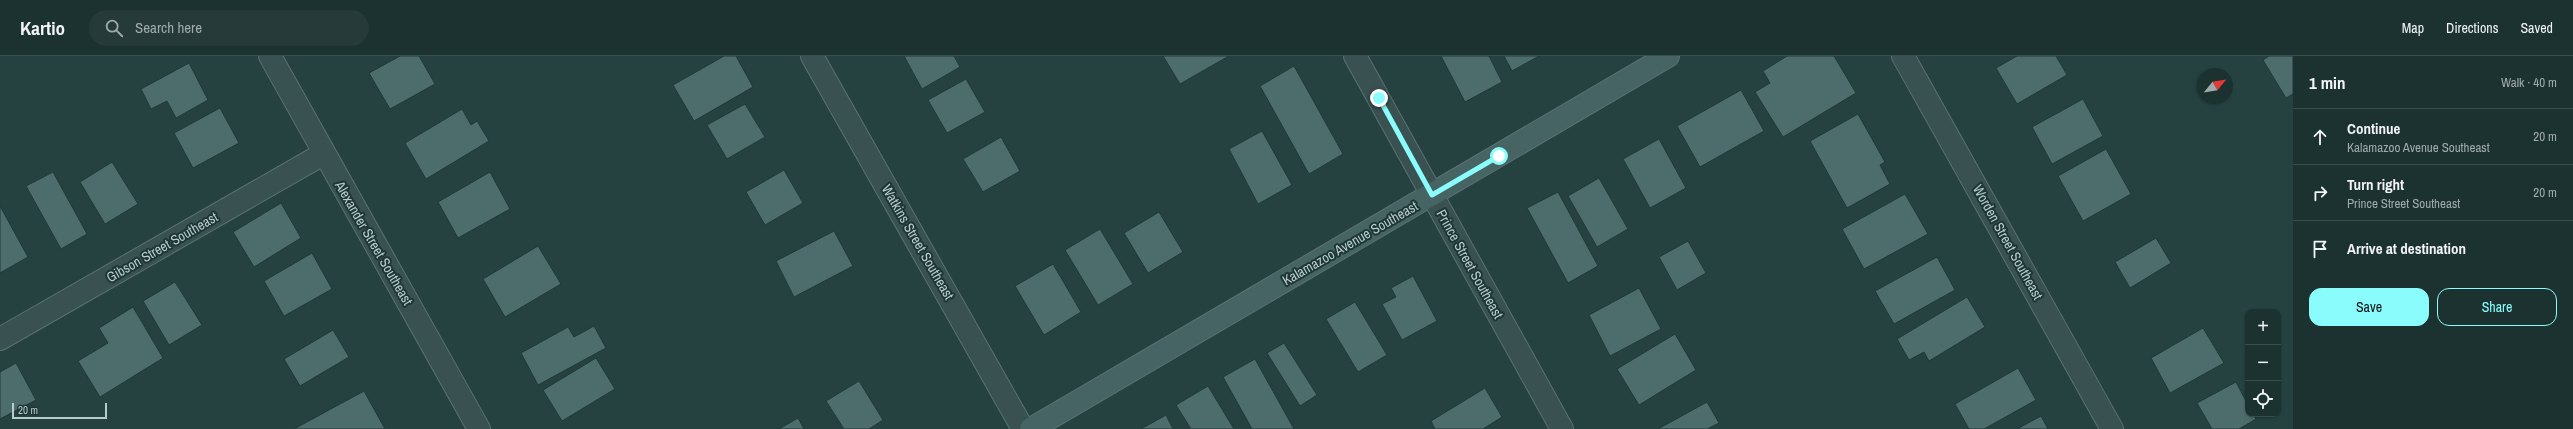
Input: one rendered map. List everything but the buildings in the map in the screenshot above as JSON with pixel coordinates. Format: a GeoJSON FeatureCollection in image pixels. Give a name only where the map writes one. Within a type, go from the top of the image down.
{"type":"FeatureCollection","features":[{"type":"Feature","properties":{"kind":"street","name":"Alexander Street Southeast"},"geometry":{"type":"LineString","coordinates":[[270,56],[323,154],[479,429]]}},
{"type":"Feature","properties":{"kind":"street","name":"Watkins Street Southeast"},"geometry":{"type":"LineString","coordinates":[[812,56],[1023,429]]}},
{"type":"Feature","properties":{"kind":"street","name":"Prince Street Southeast"},"geometry":{"type":"LineString","coordinates":[[1356,56],[1562,429]]}},
{"type":"Feature","properties":{"kind":"street","name":"Kalamazoo Avenue Southeast"},"geometry":{"type":"LineString","coordinates":[[1031,429],[1668,56]]}},
{"type":"Feature","properties":{"kind":"street","name":"Worden Street Southeast"},"geometry":{"type":"LineString","coordinates":[[1903,56],[2112,429]]}},
{"type":"Feature","properties":{"kind":"street","name":"Gibson Street Southeast"},"geometry":{"type":"LineString","coordinates":[[0,339],[323,154]]}},
{"type":"Feature","properties":{"kind":"route"},"geometry":{"type":"LineString","coordinates":[[1379,98],[1432,195],[1499,156]]}}]}
